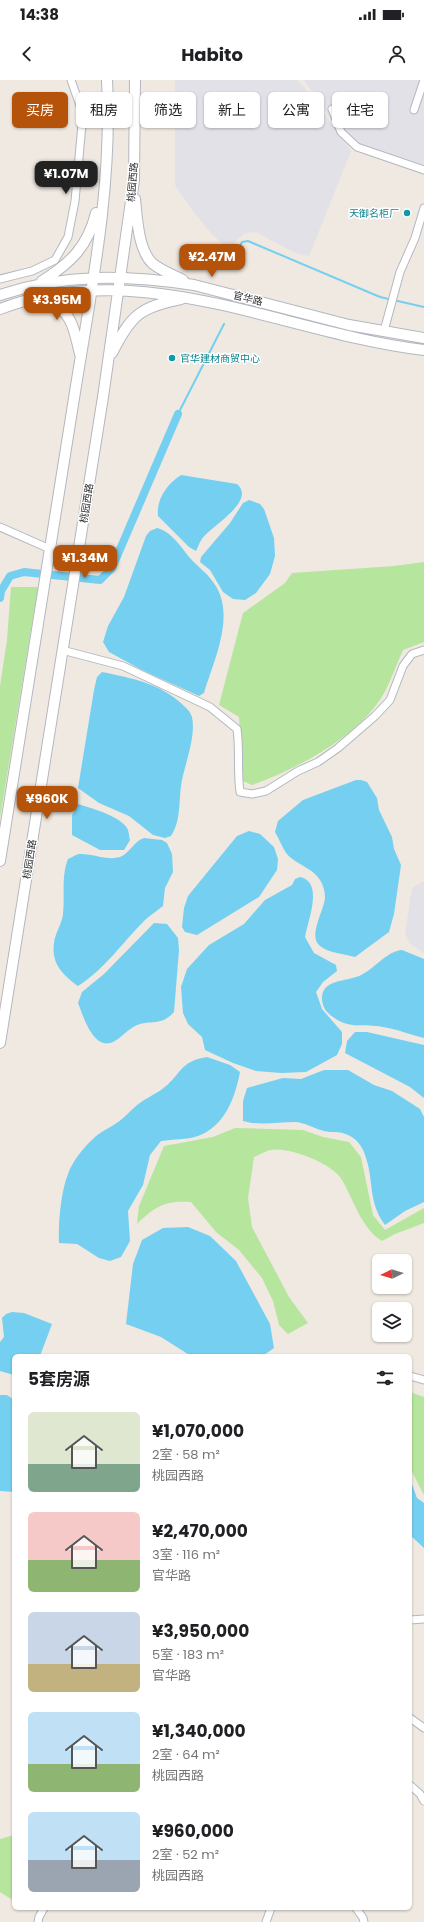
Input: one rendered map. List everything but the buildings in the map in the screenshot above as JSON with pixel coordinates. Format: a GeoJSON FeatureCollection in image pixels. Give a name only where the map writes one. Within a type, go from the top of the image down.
{"type":"FeatureCollection","features":[{"type":"Feature","properties":{"kind":"main road"},"geometry":{"type":"LineString","coordinates":[[107,80],[107,92]]}},
{"type":"Feature","properties":{"kind":"main road","name":"桃园西路"},"geometry":{"type":"LineString","coordinates":[[0,1043],[108,362],[134,180],[135,80]]}},
{"type":"Feature","properties":{"kind":"main road"},"geometry":{"type":"LineString","coordinates":[[0,861],[93,291],[106,178],[107,128]]}},
{"type":"Feature","properties":{"kind":"main road"},"geometry":{"type":"LineString","coordinates":[[37,284],[62,269],[80,250],[92,230],[106,178]]}},
{"type":"Feature","properties":{"kind":"main road"},"geometry":{"type":"LineString","coordinates":[[134,180],[137,226],[142,244],[152,262],[171,275],[194,285]]}},
{"type":"Feature","properties":{"kind":"main road","name":"官华路"},"geometry":{"type":"LineString","coordinates":[[0,295],[37,284],[62,279],[120,277],[194,285],[334,322],[424,338]]}},
{"type":"Feature","properties":{"kind":"main road","name":"官华路"},"geometry":{"type":"LineString","coordinates":[[0,309],[39,297],[93,291],[118,290],[149,292],[188,297],[345,336],[424,350]]}},
{"type":"Feature","properties":{"kind":"main road"},"geometry":{"type":"LineString","coordinates":[[108,362],[124,330],[135,317],[155,304],[188,297]]}},
{"type":"Feature","properties":{"kind":"main road"},"geometry":{"type":"LineString","coordinates":[[17,304],[41,303],[56,305],[71,319],[81,358]]}},
{"type":"Feature","properties":{"kind":"street"},"geometry":{"type":"LineString","coordinates":[[71,80],[76,94]]}},
{"type":"Feature","properties":{"kind":"street"},"geometry":{"type":"LineString","coordinates":[[414,110],[424,80]]}},
{"type":"Feature","properties":{"kind":"street"},"geometry":{"type":"LineString","coordinates":[[0,279],[32,271],[55,260],[68,237],[75,201],[82,128]]}},
{"type":"Feature","properties":{"kind":"street"},"geometry":{"type":"LineString","coordinates":[[339,128],[341,132],[357,146],[424,170]]}},
{"type":"Feature","properties":{"kind":"street"},"geometry":{"type":"LineString","coordinates":[[384,331],[400,272],[415,238],[424,208]]}},
{"type":"Feature","properties":{"kind":"street"},"geometry":{"type":"LineString","coordinates":[[0,528],[49,554]]}},
{"type":"Feature","properties":{"kind":"street"},"geometry":{"type":"LineString","coordinates":[[62,650],[123,666],[210,707],[237,729],[239,747],[238,780],[240,792],[252,794],[266,791],[298,771],[318,762],[356,733],[390,700],[403,666],[412,654],[424,650]]}},
{"type":"Feature","properties":{"kind":"street"},"geometry":{"type":"LineString","coordinates":[[412,1377],[424,1380]]}},
{"type":"Feature","properties":{"kind":"street"},"geometry":{"type":"LineString","coordinates":[[412,1620],[424,1619]]}},
{"type":"Feature","properties":{"kind":"street"},"geometry":{"type":"LineString","coordinates":[[412,1719],[424,1728]]}},
{"type":"Feature","properties":{"kind":"street"},"geometry":{"type":"LineString","coordinates":[[412,1787],[420,1794],[424,1801]]}},
{"type":"Feature","properties":{"kind":"street"},"geometry":{"type":"LineString","coordinates":[[38,1922],[43,1910]]}},
{"type":"Feature","properties":{"kind":"street"},"geometry":{"type":"LineString","coordinates":[[266,1922],[269,1910]]}},
{"type":"Feature","properties":{"kind":"street"},"geometry":{"type":"LineString","coordinates":[[357,1910],[364,1922]]}},
{"type":"Feature","properties":{"kind":"shaded area"},"geometry":{"type":"Polygon","coordinates":[[[175,80],[297,80],[308,92],[268,92],[268,128],[324,128],[324,113],[332,124],[332,128],[335,128],[351,151],[309,256],[297,254],[256,232],[245,233],[227,249],[210,232],[175,185],[175,128],[196,128],[196,92],[175,92],[175,80]]]}},
{"type":"Feature","properties":{"kind":"shaded area"},"geometry":{"type":"Polygon","coordinates":[[[304,80],[424,80],[424,175],[355,150],[345,140],[337,128],[388,128],[388,92],[332,92],[332,121],[324,109],[324,92],[312,92],[304,80]]]}},
{"type":"Feature","properties":{"kind":"shaded area"},"geometry":{"type":"Polygon","coordinates":[[[424,881],[424,953],[410,944],[405,934],[412,888],[424,881]]]}},
{"type":"Feature","properties":{"kind":"green space"},"geometry":{"type":"Polygon","coordinates":[[[424,562],[424,642],[403,650],[386,690],[372,710],[358,725],[342,738],[307,761],[252,785],[243,781],[239,717],[219,705],[243,613],[285,583],[292,573],[394,566],[424,562]]]}},
{"type":"Feature","properties":{"kind":"green space"},"geometry":{"type":"Polygon","coordinates":[[[11,587],[38,587],[0,818],[0,686],[7,640],[11,587]]]}},
{"type":"Feature","properties":{"kind":"green space"},"geometry":{"type":"Polygon","coordinates":[[[235,1128],[303,1130],[323,1137],[349,1142],[361,1157],[373,1215],[385,1230],[424,1208],[424,1223],[395,1234],[382,1241],[363,1221],[342,1180],[330,1168],[321,1162],[279,1149],[264,1152],[254,1157],[248,1198],[252,1227],[289,1297],[308,1323],[288,1334],[279,1325],[273,1301],[262,1278],[239,1250],[216,1232],[191,1202],[174,1202],[161,1206],[149,1213],[137,1224],[139,1206],[164,1146],[213,1137],[235,1128]]]}},
{"type":"Feature","properties":{"kind":"green space"},"geometry":{"type":"Polygon","coordinates":[[[412,1393],[424,1397],[424,1495],[412,1472],[412,1393]]]}},
{"type":"Feature","properties":{"kind":"green space"},"geometry":{"type":"Polygon","coordinates":[[[12,1836],[12,1900],[0,1892],[0,1839],[12,1836]]]}},
{"type":"Feature","properties":{"kind":"water"},"geometry":{"type":"Polygon","coordinates":[[[181,475],[237,484],[242,491],[241,498],[237,505],[202,539],[196,551],[189,547],[158,516],[159,504],[164,492],[176,478],[181,475]]]}},
{"type":"Feature","properties":{"kind":"water"},"geometry":{"type":"Polygon","coordinates":[[[249,500],[260,504],[264,509],[274,538],[275,556],[270,574],[256,593],[245,600],[233,599],[223,592],[210,570],[200,562],[201,557],[230,523],[243,503],[249,500]]]}},
{"type":"Feature","properties":{"kind":"water"},"geometry":{"type":"Polygon","coordinates":[[[157,528],[167,532],[175,540],[211,579],[220,594],[223,608],[223,622],[218,652],[204,693],[199,696],[142,670],[109,652],[103,642],[108,626],[124,597],[146,536],[150,531],[157,528]]]}},
{"type":"Feature","properties":{"kind":"water"},"geometry":{"type":"Polygon","coordinates":[[[102,672],[145,682],[165,691],[187,709],[192,717],[192,740],[182,780],[177,823],[171,836],[165,838],[153,835],[129,816],[99,803],[78,788],[94,690],[97,677],[102,672]]]}},
{"type":"Feature","properties":{"kind":"water"},"geometry":{"type":"Polygon","coordinates":[[[356,780],[367,782],[377,798],[379,810],[392,837],[394,849],[401,865],[394,914],[389,932],[355,957],[327,950],[316,942],[316,929],[325,897],[323,886],[314,873],[289,856],[284,850],[275,832],[278,821],[303,800],[356,780]]]}},
{"type":"Feature","properties":{"kind":"water"},"geometry":{"type":"Polygon","coordinates":[[[78,804],[112,816],[128,829],[130,840],[124,850],[100,850],[72,835],[72,815],[78,804]]]}},
{"type":"Feature","properties":{"kind":"water"},"geometry":{"type":"Polygon","coordinates":[[[249,831],[260,834],[274,847],[278,859],[277,870],[259,897],[197,935],[185,932],[182,927],[184,908],[188,896],[237,836],[249,831]]]}},
{"type":"Feature","properties":{"kind":"water"},"geometry":{"type":"Polygon","coordinates":[[[144,838],[162,840],[167,843],[172,854],[173,872],[165,888],[163,906],[136,929],[97,972],[78,986],[63,973],[54,957],[55,939],[64,907],[64,879],[68,859],[79,854],[105,858],[120,857],[127,853],[137,842],[144,838]]]}},
{"type":"Feature","properties":{"kind":"water"},"geometry":{"type":"Polygon","coordinates":[[[300,877],[307,880],[311,886],[313,894],[313,902],[305,937],[314,953],[336,965],[337,971],[323,982],[316,992],[322,1009],[342,1032],[342,1044],[337,1055],[306,1072],[281,1073],[256,1071],[233,1063],[205,1050],[202,1037],[188,1024],[183,1013],[181,987],[187,969],[209,945],[244,924],[265,900],[292,885],[295,879],[300,877]]]}},
{"type":"Feature","properties":{"kind":"water"},"geometry":{"type":"Polygon","coordinates":[[[154,923],[167,924],[178,938],[179,950],[174,1012],[164,1020],[135,1026],[113,1042],[106,1043],[100,1041],[94,1037],[86,1023],[78,1003],[82,992],[104,974],[154,923]]]}},
{"type":"Feature","properties":{"kind":"water"},"geometry":{"type":"Polygon","coordinates":[[[402,950],[424,959],[424,1038],[388,1028],[351,1025],[339,1021],[327,1012],[324,1008],[322,1000],[323,993],[329,985],[356,977],[368,971],[390,954],[402,950]]]}},
{"type":"Feature","properties":{"kind":"water"},"geometry":{"type":"Polygon","coordinates":[[[355,1032],[367,1032],[424,1045],[424,1098],[410,1087],[345,1053],[347,1041],[355,1032]]]}},
{"type":"Feature","properties":{"kind":"water"},"geometry":{"type":"Polygon","coordinates":[[[207,1057],[230,1065],[240,1072],[232,1101],[222,1118],[207,1131],[198,1136],[185,1139],[161,1141],[150,1155],[143,1185],[128,1211],[130,1241],[121,1257],[110,1261],[99,1258],[77,1244],[59,1243],[59,1227],[64,1189],[70,1169],[79,1154],[95,1137],[119,1121],[139,1104],[168,1085],[185,1066],[198,1059],[207,1057]]]}},
{"type":"Feature","properties":{"kind":"water"},"geometry":{"type":"Polygon","coordinates":[[[324,1070],[348,1070],[374,1085],[392,1091],[420,1109],[424,1117],[424,1202],[405,1211],[385,1225],[376,1208],[364,1153],[356,1140],[347,1134],[324,1131],[298,1122],[262,1124],[243,1121],[243,1101],[247,1088],[283,1078],[301,1079],[324,1070]]]}},
{"type":"Feature","properties":{"kind":"water"},"geometry":{"type":"Polygon","coordinates":[[[188,1227],[210,1236],[236,1261],[270,1324],[274,1348],[265,1354],[188,1354],[161,1337],[126,1324],[133,1264],[142,1240],[163,1228],[188,1227]]]}},
{"type":"Feature","properties":{"kind":"water"},"geometry":{"type":"Polygon","coordinates":[[[12,1312],[24,1313],[52,1324],[41,1354],[12,1354],[12,1374],[0,1371],[0,1342],[4,1337],[2,1318],[6,1314],[12,1312]]]}},
{"type":"Feature","properties":{"kind":"water"},"geometry":{"type":"Polygon","coordinates":[[[0,1395],[7,1395],[12,1399],[12,1492],[0,1491],[0,1395]]]}},
{"type":"Feature","properties":{"kind":"water"},"geometry":{"type":"Polygon","coordinates":[[[412,1484],[417,1498],[424,1503],[424,1548],[412,1537],[412,1484]]]}},
{"type":"Feature","properties":{"kind":"waterway"},"geometry":{"type":"LineString","coordinates":[[236,261],[238,250],[242,242],[248,241],[380,297],[424,307]]}},
{"type":"Feature","properties":{"kind":"waterway"},"geometry":{"type":"LineString","coordinates":[[178,414],[224,324]]}},
{"type":"Feature","properties":{"kind":"waterway"},"geometry":{"type":"LineString","coordinates":[[0,598],[1,591],[10,576],[24,572],[100,580],[112,568],[178,414]]}},
{"type":"Feature","properties":{"kind":"place","name":"天御名柜厂"},"geometry":{"type":"Point","coordinates":[407,213]}},
{"type":"Feature","properties":{"kind":"place","name":"官华建材商贸中心"},"geometry":{"type":"Point","coordinates":[172,358]}}]}
